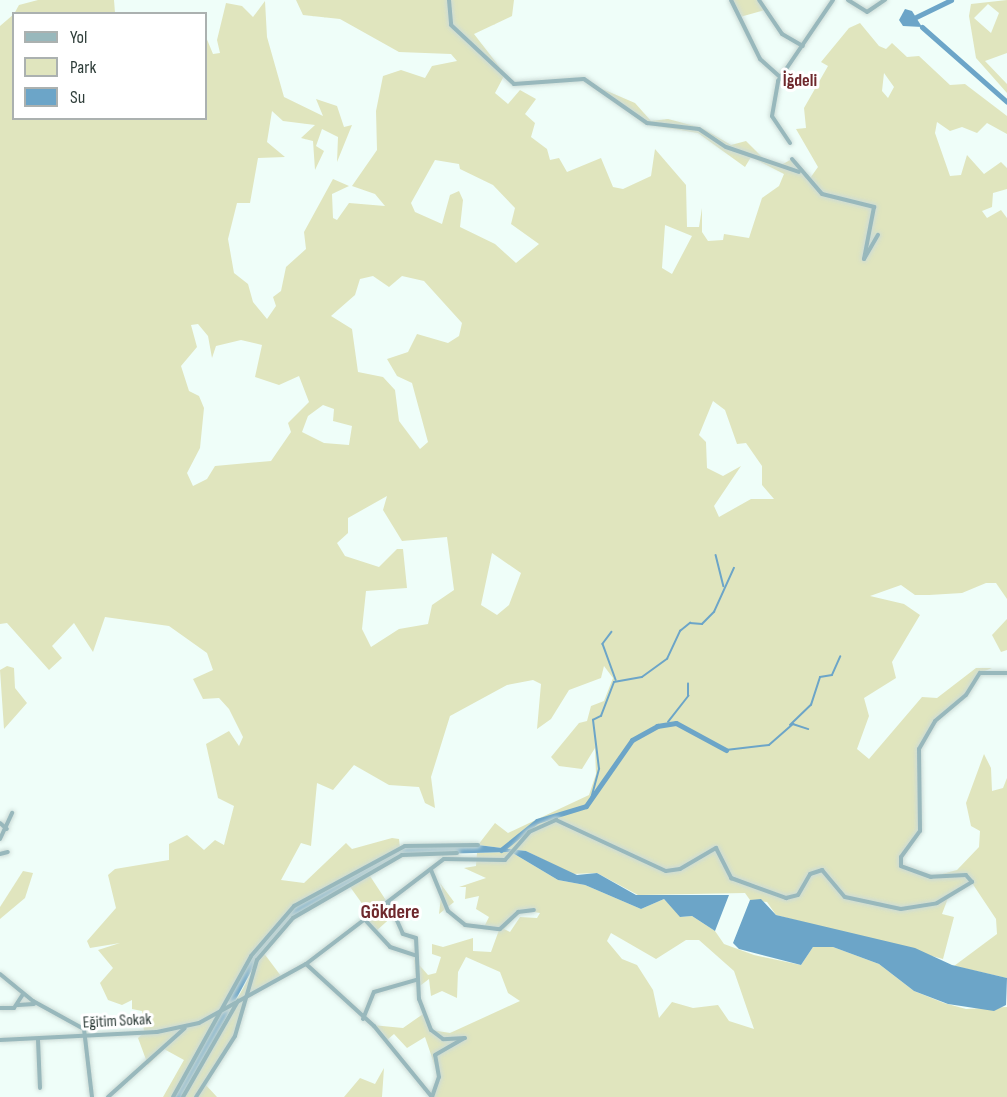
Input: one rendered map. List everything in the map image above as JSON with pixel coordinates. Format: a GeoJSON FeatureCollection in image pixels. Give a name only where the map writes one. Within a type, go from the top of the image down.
{"type":"FeatureCollection","features":[{"type":"Feature","properties":{"kind":"street"},"geometry":{"type":"LineString","coordinates":[[449,0],[451,25],[514,84],[584,79],[647,123],[699,129],[726,147],[799,172]]}},
{"type":"Feature","properties":{"kind":"street"},"geometry":{"type":"LineString","coordinates":[[730,0],[760,59],[780,77]]}},
{"type":"Feature","properties":{"kind":"street"},"geometry":{"type":"LineString","coordinates":[[759,0],[782,33],[803,46]]}},
{"type":"Feature","properties":{"kind":"street"},"geometry":{"type":"LineString","coordinates":[[790,143],[772,116],[780,77],[833,0]]}},
{"type":"Feature","properties":{"kind":"street"},"geometry":{"type":"LineString","coordinates":[[848,0],[867,12],[885,0]]}},
{"type":"Feature","properties":{"kind":"street"},"geometry":{"type":"LineString","coordinates":[[792,159],[799,172],[826,196],[874,207],[864,259],[878,235]]}},
{"type":"Feature","properties":{"kind":"street"},"geometry":{"type":"LineString","coordinates":[[173,1097],[229,1004],[251,956],[300,902],[395,850],[457,851],[467,856],[505,860],[529,832],[556,820],[666,871],[680,869],[716,848],[731,878],[786,898],[798,895],[810,874],[822,870],[845,897],[901,909],[929,906],[972,882],[966,875],[931,877],[901,866],[901,857],[920,831],[919,749],[935,721],[966,695],[980,673],[1007,673]]}},
{"type":"Feature","properties":{"kind":"street"},"geometry":{"type":"LineString","coordinates":[[0,840],[7,829],[12,813]]}},
{"type":"Feature","properties":{"kind":"street"},"geometry":{"type":"LineString","coordinates":[[0,824],[7,829]]}},
{"type":"Feature","properties":{"kind":"street"},"geometry":{"type":"LineString","coordinates":[[196,1097],[232,1040],[257,960],[279,927],[304,908],[402,855],[457,851],[478,845]]}},
{"type":"Feature","properties":{"kind":"street"},"geometry":{"type":"LineString","coordinates":[[183,1097],[238,1001],[306,964],[457,851]]}},
{"type":"Feature","properties":{"kind":"street"},"geometry":{"type":"LineString","coordinates":[[0,854],[8,852]]}},
{"type":"Feature","properties":{"kind":"street"},"geometry":{"type":"LineString","coordinates":[[431,870],[448,911],[465,925],[500,929],[518,912],[534,910]]}},
{"type":"Feature","properties":{"kind":"street"},"geometry":{"type":"LineString","coordinates":[[306,964],[363,1019],[432,1097],[439,1077],[434,1056],[465,1038],[446,1040],[433,1033],[416,980],[414,955],[416,938],[403,934],[388,903]]}},
{"type":"Feature","properties":{"kind":"street"},"geometry":{"type":"LineString","coordinates":[[366,921],[390,947],[414,955]]}},
{"type":"Feature","properties":{"kind":"street"},"geometry":{"type":"LineString","coordinates":[[0,974],[39,1005],[70,1017],[87,1036],[92,1097]]}},
{"type":"Feature","properties":{"kind":"street"},"geometry":{"type":"LineString","coordinates":[[363,1019],[374,992],[416,980]]}},
{"type":"Feature","properties":{"kind":"street"},"geometry":{"type":"LineString","coordinates":[[17,1005],[23,994]]}},
{"type":"Feature","properties":{"kind":"street","name":"Eğitim Sokak"},"geometry":{"type":"LineString","coordinates":[[0,1040],[38,1040],[186,1027],[238,1001]]}},
{"type":"Feature","properties":{"kind":"street"},"geometry":{"type":"LineString","coordinates":[[0,1008],[39,1005]]}},
{"type":"Feature","properties":{"kind":"street"},"geometry":{"type":"LineString","coordinates":[[108,1097],[186,1027]]}},
{"type":"Feature","properties":{"kind":"street"},"geometry":{"type":"LineString","coordinates":[[38,1040],[40,1088]]}},
{"type":"Feature","properties":{"kind":"green space"},"geometry":{"type":"Polygon","coordinates":[[[38,0],[114,0],[115,12],[15,12],[19,5],[38,0]]]}},
{"type":"Feature","properties":{"kind":"green space"},"geometry":{"type":"Polygon","coordinates":[[[296,0],[514,0],[512,16],[474,34],[505,74],[495,93],[508,104],[520,90],[536,99],[525,114],[535,123],[531,137],[547,149],[550,160],[559,158],[567,172],[601,158],[613,187],[623,189],[651,176],[655,149],[686,185],[687,227],[699,227],[702,208],[702,232],[708,241],[723,240],[724,234],[749,238],[762,198],[779,186],[784,174],[751,157],[745,167],[698,133],[644,124],[593,85],[635,103],[651,121],[668,119],[702,128],[731,145],[746,141],[763,158],[781,165],[792,159],[808,181],[818,167],[796,129],[806,128],[804,108],[828,66],[821,62],[849,28],[860,23],[879,46],[886,49],[892,43],[907,57],[919,56],[950,85],[965,84],[1007,116],[1007,134],[987,123],[977,133],[962,127],[950,131],[937,122],[935,133],[950,176],[961,175],[967,155],[984,174],[1001,162],[1007,168],[1007,189],[993,193],[992,207],[982,211],[987,218],[1001,210],[1007,218],[1007,599],[996,583],[986,583],[962,593],[929,595],[915,595],[901,585],[870,596],[904,604],[920,615],[892,662],[896,678],[864,698],[869,716],[857,749],[869,759],[922,697],[937,698],[976,668],[992,668],[980,673],[971,689],[938,717],[921,744],[920,831],[901,857],[903,868],[931,877],[957,870],[979,847],[980,831],[971,826],[966,803],[984,754],[991,768],[992,791],[1003,788],[1007,778],[1007,978],[954,966],[997,934],[996,919],[972,883],[948,898],[942,914],[954,917],[943,959],[776,915],[767,902],[750,900],[745,893],[638,895],[597,873],[572,874],[526,851],[478,845],[495,823],[508,833],[589,795],[596,774],[595,748],[582,769],[559,766],[551,757],[579,723],[587,721],[591,706],[604,701],[613,678],[604,666],[601,678],[569,690],[551,719],[537,729],[541,684],[533,680],[507,685],[450,716],[431,777],[435,808],[425,803],[419,787],[389,785],[354,765],[333,790],[317,783],[311,846],[301,843],[281,880],[304,883],[346,843],[352,849],[392,838],[399,839],[400,848],[273,928],[246,965],[173,1097],[163,1097],[184,1060],[164,1049],[148,1065],[138,1038],[144,1032],[142,1011],[132,1009],[132,1000],[122,1005],[108,1000],[100,983],[113,968],[98,950],[120,943],[90,948],[87,941],[116,908],[108,875],[115,869],[169,860],[169,844],[187,835],[204,850],[215,840],[224,845],[234,806],[218,798],[206,744],[229,731],[239,746],[243,737],[229,709],[219,698],[203,699],[193,679],[213,670],[207,653],[169,626],[105,617],[93,652],[74,623],[52,646],[62,658],[49,670],[7,623],[0,624],[0,26],[12,16],[12,120],[207,120],[207,39],[213,54],[220,53],[217,40],[226,3],[242,6],[253,17],[265,1],[267,37],[284,97],[323,116],[316,99],[337,106],[344,127],[352,125],[337,162],[338,137],[322,129],[316,146],[324,151],[315,170],[313,141],[301,138],[315,125],[283,121],[272,111],[267,142],[285,157],[258,158],[250,203],[237,203],[228,239],[234,273],[248,284],[253,302],[267,319],[276,306],[273,297],[281,291],[286,267],[306,249],[304,232],[333,179],[349,186],[332,194],[333,218],[337,220],[349,203],[385,206],[375,194],[352,186],[377,150],[376,111],[383,76],[401,70],[425,78],[432,66],[457,61],[451,54],[399,52],[340,19],[303,15],[296,0]],[[884,73],[882,91],[888,98],[894,87],[884,73]],[[435,160],[411,203],[415,212],[442,224],[450,195],[459,191],[463,200],[460,227],[495,244],[516,263],[539,244],[511,224],[515,208],[493,185],[460,169],[459,164],[435,160]],[[665,225],[662,268],[672,274],[692,236],[665,225]],[[373,276],[360,279],[355,295],[331,316],[352,329],[358,372],[383,377],[395,390],[399,421],[420,449],[428,442],[412,383],[397,376],[387,359],[408,352],[417,334],[448,343],[459,336],[462,323],[424,281],[402,276],[389,287],[373,276]],[[198,324],[191,325],[197,347],[181,366],[189,391],[199,396],[204,408],[200,448],[187,473],[193,486],[207,479],[215,466],[271,461],[291,432],[288,423],[309,402],[299,376],[279,385],[255,377],[262,345],[241,340],[216,346],[212,358],[208,336],[198,324]],[[713,401],[699,435],[706,442],[707,468],[723,476],[741,466],[714,506],[719,517],[751,499],[774,499],[762,485],[762,466],[746,443],[737,444],[725,410],[713,401]],[[323,405],[308,416],[302,432],[324,443],[349,445],[352,426],[333,421],[334,409],[323,405]],[[387,496],[348,518],[348,533],[337,543],[345,556],[379,567],[397,549],[403,549],[407,588],[366,591],[362,629],[371,647],[399,629],[428,624],[432,605],[454,590],[447,537],[402,541],[383,510],[387,496]],[[492,553],[481,605],[497,615],[509,605],[521,573],[492,553]]]}},
{"type":"Feature","properties":{"kind":"green space"},"geometry":{"type":"Polygon","coordinates":[[[731,0],[759,0],[765,10],[740,17],[731,0]]]}},
{"type":"Feature","properties":{"kind":"green space"},"geometry":{"type":"Polygon","coordinates":[[[1007,0],[1007,53],[985,61],[1007,84],[1007,93],[976,58],[969,16],[971,4],[1007,0]],[[988,4],[974,18],[991,33],[999,13],[988,4]]]}},
{"type":"Feature","properties":{"kind":"green space"},"geometry":{"type":"Polygon","coordinates":[[[1007,619],[1007,650],[1001,652],[992,635],[1007,619]]]}},
{"type":"Feature","properties":{"kind":"green space"},"geometry":{"type":"Polygon","coordinates":[[[7,666],[14,668],[15,688],[27,703],[4,729],[0,670],[7,666]]]}},
{"type":"Feature","properties":{"kind":"green space"},"geometry":{"type":"Polygon","coordinates":[[[511,852],[558,880],[585,885],[641,909],[664,899],[681,917],[692,916],[715,931],[724,944],[754,955],[801,965],[813,947],[833,947],[879,964],[914,991],[944,1003],[966,1009],[1007,1007],[1007,1097],[432,1097],[438,1075],[425,1037],[407,1048],[394,1034],[387,1040],[372,1025],[403,1028],[423,1014],[431,1030],[450,1033],[520,1001],[508,993],[500,972],[466,957],[458,972],[457,998],[442,991],[431,996],[429,979],[417,988],[414,959],[428,975],[436,973],[441,957],[432,954],[432,944],[443,947],[473,938],[473,951],[491,952],[499,930],[483,929],[489,917],[476,909],[479,896],[465,899],[466,887],[459,887],[486,878],[464,868],[476,866],[477,853],[511,852]],[[522,910],[504,929],[510,932],[520,917],[537,918],[540,913],[522,910]],[[611,933],[607,941],[622,959],[637,965],[653,990],[659,1018],[672,1002],[693,1008],[718,1005],[729,1021],[754,1029],[734,971],[699,940],[686,940],[656,959],[611,933]]]}},
{"type":"Feature","properties":{"kind":"green space"},"geometry":{"type":"Polygon","coordinates":[[[23,871],[33,873],[25,898],[0,919],[0,907],[23,871]]]}},
{"type":"Feature","properties":{"kind":"green space"},"geometry":{"type":"Polygon","coordinates":[[[368,873],[395,914],[375,932],[366,921],[371,916],[348,884],[368,873]]]}},
{"type":"Feature","properties":{"kind":"green space"},"geometry":{"type":"Polygon","coordinates":[[[440,883],[454,902],[439,914],[442,888],[440,883]]]}},
{"type":"Feature","properties":{"kind":"green space"},"geometry":{"type":"Polygon","coordinates":[[[263,952],[281,976],[245,997],[236,1031],[205,1084],[217,1097],[183,1097],[263,952]]]}},
{"type":"Feature","properties":{"kind":"green space"},"geometry":{"type":"Polygon","coordinates":[[[384,1068],[382,1097],[344,1097],[360,1078],[375,1084],[384,1068]]]}},
{"type":"Feature","properties":{"kind":"water"},"geometry":{"type":"Polygon","coordinates":[[[905,9],[912,11],[922,27],[903,26],[899,20],[905,9]]]}},
{"type":"Feature","properties":{"kind":"water"},"geometry":{"type":"Polygon","coordinates":[[[478,845],[526,851],[577,875],[597,873],[636,895],[729,895],[715,931],[692,916],[680,917],[664,899],[641,909],[585,885],[558,880],[511,852],[402,855],[293,918],[253,968],[183,1097],[173,1097],[257,947],[294,906],[400,848],[478,845]]]}},
{"type":"Feature","properties":{"kind":"water"},"geometry":{"type":"Polygon","coordinates":[[[761,899],[776,915],[915,948],[952,965],[1007,978],[1006,1005],[994,1011],[948,1004],[914,991],[879,964],[833,947],[813,947],[801,965],[739,949],[733,943],[750,900],[761,899]]]}},
{"type":"Feature","properties":{"kind":"waterway"},"geometry":{"type":"LineString","coordinates":[[916,17],[951,0]]}},
{"type":"Feature","properties":{"kind":"waterway"},"geometry":{"type":"LineString","coordinates":[[922,27],[1007,102]]}},
{"type":"Feature","properties":{"kind":"waterway"},"geometry":{"type":"LineString","coordinates":[[716,555],[724,586]]}},
{"type":"Feature","properties":{"kind":"waterway"},"geometry":{"type":"LineString","coordinates":[[591,799],[599,769],[593,720],[601,716],[614,682],[642,677],[667,659],[680,631],[690,623],[702,624],[714,612],[734,568]]}},
{"type":"Feature","properties":{"kind":"waterway"},"geometry":{"type":"LineString","coordinates":[[612,632],[603,644],[616,680]]}},
{"type":"Feature","properties":{"kind":"waterway"},"geometry":{"type":"LineString","coordinates":[[790,725],[811,705],[820,677],[832,675],[840,657]]}},
{"type":"Feature","properties":{"kind":"waterway"},"geometry":{"type":"LineString","coordinates":[[668,722],[688,696],[688,684]]}},
{"type":"Feature","properties":{"kind":"waterway"},"geometry":{"type":"LineString","coordinates":[[501,850],[537,821],[586,806],[632,740],[657,726],[676,723],[726,750]]}},
{"type":"Feature","properties":{"kind":"waterway"},"geometry":{"type":"LineString","coordinates":[[726,750],[769,745],[793,724],[808,729]]}},
{"type":"Feature","properties":{"kind":"district","name":"İğdeli"},"geometry":{"type":"Point","coordinates":[800,81]}},
{"type":"Feature","properties":{"kind":"district","name":"Gökdere"},"geometry":{"type":"Point","coordinates":[390,912]}}]}
